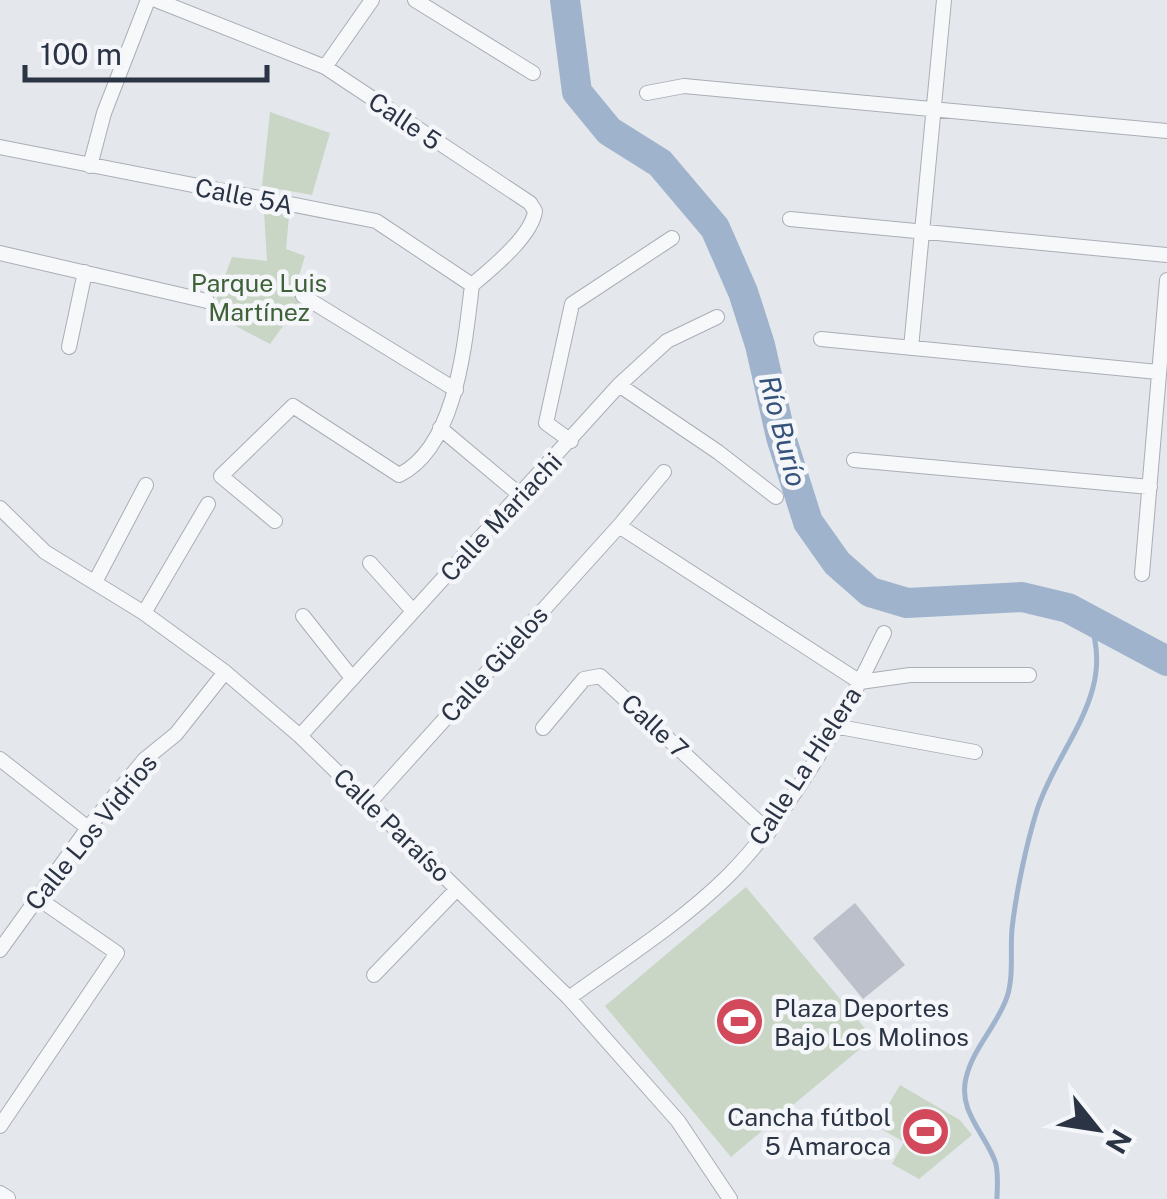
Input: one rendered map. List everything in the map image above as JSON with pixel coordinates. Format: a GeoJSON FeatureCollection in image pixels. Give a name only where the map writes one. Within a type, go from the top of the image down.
{"type":"FeatureCollection","features":[{"type":"Feature","properties":{"kind":"street"},"geometry":{"type":"LineString","coordinates":[[90,166],[104,113],[148,0]]}},
{"type":"Feature","properties":{"kind":"street","name":"Calle 5"},"geometry":{"type":"LineString","coordinates":[[156,0],[325,67],[530,203],[536,211],[534,221],[472,285]]}},
{"type":"Feature","properties":{"kind":"street"},"geometry":{"type":"LineString","coordinates":[[325,67],[372,0]]}},
{"type":"Feature","properties":{"kind":"street"},"geometry":{"type":"LineString","coordinates":[[415,0],[533,73]]}},
{"type":"Feature","properties":{"kind":"street"},"geometry":{"type":"LineString","coordinates":[[912,348],[944,0]]}},
{"type":"Feature","properties":{"kind":"street"},"geometry":{"type":"LineString","coordinates":[[647,93],[684,86],[1167,130]]}},
{"type":"Feature","properties":{"kind":"street","name":"Calle 5A"},"geometry":{"type":"LineString","coordinates":[[0,147],[376,221],[472,285]]}},
{"type":"Feature","properties":{"kind":"street"},"geometry":{"type":"LineString","coordinates":[[790,219],[1167,255]]}},
{"type":"Feature","properties":{"kind":"street"},"geometry":{"type":"LineString","coordinates":[[570,441],[546,423],[572,304],[672,238]]}},
{"type":"Feature","properties":{"kind":"street"},"geometry":{"type":"LineString","coordinates":[[0,253],[208,300]]}},
{"type":"Feature","properties":{"kind":"street"},"geometry":{"type":"LineString","coordinates":[[69,347],[86,272]]}},
{"type":"Feature","properties":{"kind":"street"},"geometry":{"type":"LineString","coordinates":[[1142,574],[1167,280]]}},
{"type":"Feature","properties":{"kind":"street"},"geometry":{"type":"LineString","coordinates":[[275,520],[221,476],[293,406],[398,474],[414,467],[440,428],[456,390],[472,285]]}},
{"type":"Feature","properties":{"kind":"street"},"geometry":{"type":"LineString","coordinates":[[304,296],[456,390]]}},
{"type":"Feature","properties":{"kind":"street","name":"Calle Mariachi"},"geometry":{"type":"LineString","coordinates":[[300,736],[619,385],[668,342],[716,316]]}},
{"type":"Feature","properties":{"kind":"street"},"geometry":{"type":"LineString","coordinates":[[821,339],[1158,372]]}},
{"type":"Feature","properties":{"kind":"street"},"geometry":{"type":"LineString","coordinates":[[619,385],[776,497]]}},
{"type":"Feature","properties":{"kind":"street"},"geometry":{"type":"LineString","coordinates":[[440,428],[520,494]]}},
{"type":"Feature","properties":{"kind":"street"},"geometry":{"type":"LineString","coordinates":[[854,460],[1150,487]]}},
{"type":"Feature","properties":{"kind":"street","name":"Calle Güelos"},"geometry":{"type":"LineString","coordinates":[[369,803],[664,472]]}},
{"type":"Feature","properties":{"kind":"street"},"geometry":{"type":"LineString","coordinates":[[95,582],[146,485]]}},
{"type":"Feature","properties":{"kind":"street"},"geometry":{"type":"LineString","coordinates":[[144,613],[208,504]]}},
{"type":"Feature","properties":{"kind":"street","name":"Calle Paraíso"},"geometry":{"type":"LineString","coordinates":[[0,508],[44,552],[144,613],[225,672],[300,736],[569,998],[678,1122],[730,1199]]}},
{"type":"Feature","properties":{"kind":"street"},"geometry":{"type":"LineString","coordinates":[[619,526],[860,682],[910,676],[1029,675]]}},
{"type":"Feature","properties":{"kind":"street"},"geometry":{"type":"LineString","coordinates":[[370,564],[413,611]]}},
{"type":"Feature","properties":{"kind":"street"},"geometry":{"type":"LineString","coordinates":[[304,616],[352,678]]}},
{"type":"Feature","properties":{"kind":"street","name":"Calle La Hielera"},"geometry":{"type":"LineString","coordinates":[[569,998],[691,910],[769,832],[860,682],[884,633]]}},
{"type":"Feature","properties":{"kind":"street","name":"Calle Los Vidrios"},"geometry":{"type":"LineString","coordinates":[[0,950],[88,828],[144,760],[176,734],[225,672]]}},
{"type":"Feature","properties":{"kind":"street","name":"Calle 7"},"geometry":{"type":"LineString","coordinates":[[542,728],[584,679],[600,676],[769,832]]}},
{"type":"Feature","properties":{"kind":"street"},"geometry":{"type":"LineString","coordinates":[[834,726],[975,752]]}},
{"type":"Feature","properties":{"kind":"street"},"geometry":{"type":"LineString","coordinates":[[0,759],[88,828]]}},
{"type":"Feature","properties":{"kind":"street"},"geometry":{"type":"LineString","coordinates":[[374,976],[457,889]]}},
{"type":"Feature","properties":{"kind":"street"},"geometry":{"type":"LineString","coordinates":[[0,1126],[118,953],[36,897]]}},
{"type":"Feature","properties":{"kind":"street"},"geometry":{"type":"LineString","coordinates":[[0,1193],[8,1198]]}},
{"type":"Feature","properties":{"kind":"green space","name":"Parque Luis Martínez"},"geometry":{"type":"Polygon","coordinates":[[[270,112],[330,133],[312,195],[262,186],[270,112]]]}},
{"type":"Feature","properties":{"kind":"green space","name":"Parque Luis Martínez"},"geometry":{"type":"Polygon","coordinates":[[[264,211],[289,216],[286,249],[305,256],[298,279],[299,304],[270,344],[211,313],[232,257],[267,261],[264,211]]]}},
{"type":"Feature","properties":{"kind":"green space","name":"Plaza Deportes Bajo Los Molinos"},"geometry":{"type":"Polygon","coordinates":[[[746,887],[873,1038],[731,1157],[605,1006],[746,887]]]}},
{"type":"Feature","properties":{"kind":"green space","name":"Cancha fútbol 5 Amaroca"},"geometry":{"type":"Polygon","coordinates":[[[900,1085],[960,1120],[972,1135],[919,1179],[892,1164],[904,1142],[876,1126],[900,1085]]]}},
{"type":"Feature","properties":{"kind":"building"},"geometry":{"type":"Polygon","coordinates":[[[855,903],[905,965],[863,999],[813,938],[855,903]]]}},
{"type":"Feature","properties":{"kind":"waterway","name":"Río Burío"},"geometry":{"type":"LineString","coordinates":[[565,0],[577,92],[609,131],[660,163],[715,228],[743,292],[760,345],[781,437],[808,522],[837,563],[870,592],[907,603],[1022,597],[1068,608],[1167,661]]}},
{"type":"Feature","properties":{"kind":"waterway"},"geometry":{"type":"LineString","coordinates":[[997,1199],[996,1165],[969,1111],[964,1090],[974,1057],[1003,1008],[1009,989],[1016,900],[1037,810],[1091,695],[1096,646],[1089,620]]}},
{"type":"Feature","properties":{"kind":"place","name":"Plaza Deportes Bajo Los Molinos"},"geometry":{"type":"Point","coordinates":[739,1022]}},
{"type":"Feature","properties":{"kind":"place","name":"Cancha fútbol 5 Amaroca"},"geometry":{"type":"Point","coordinates":[926,1131]}}]}
